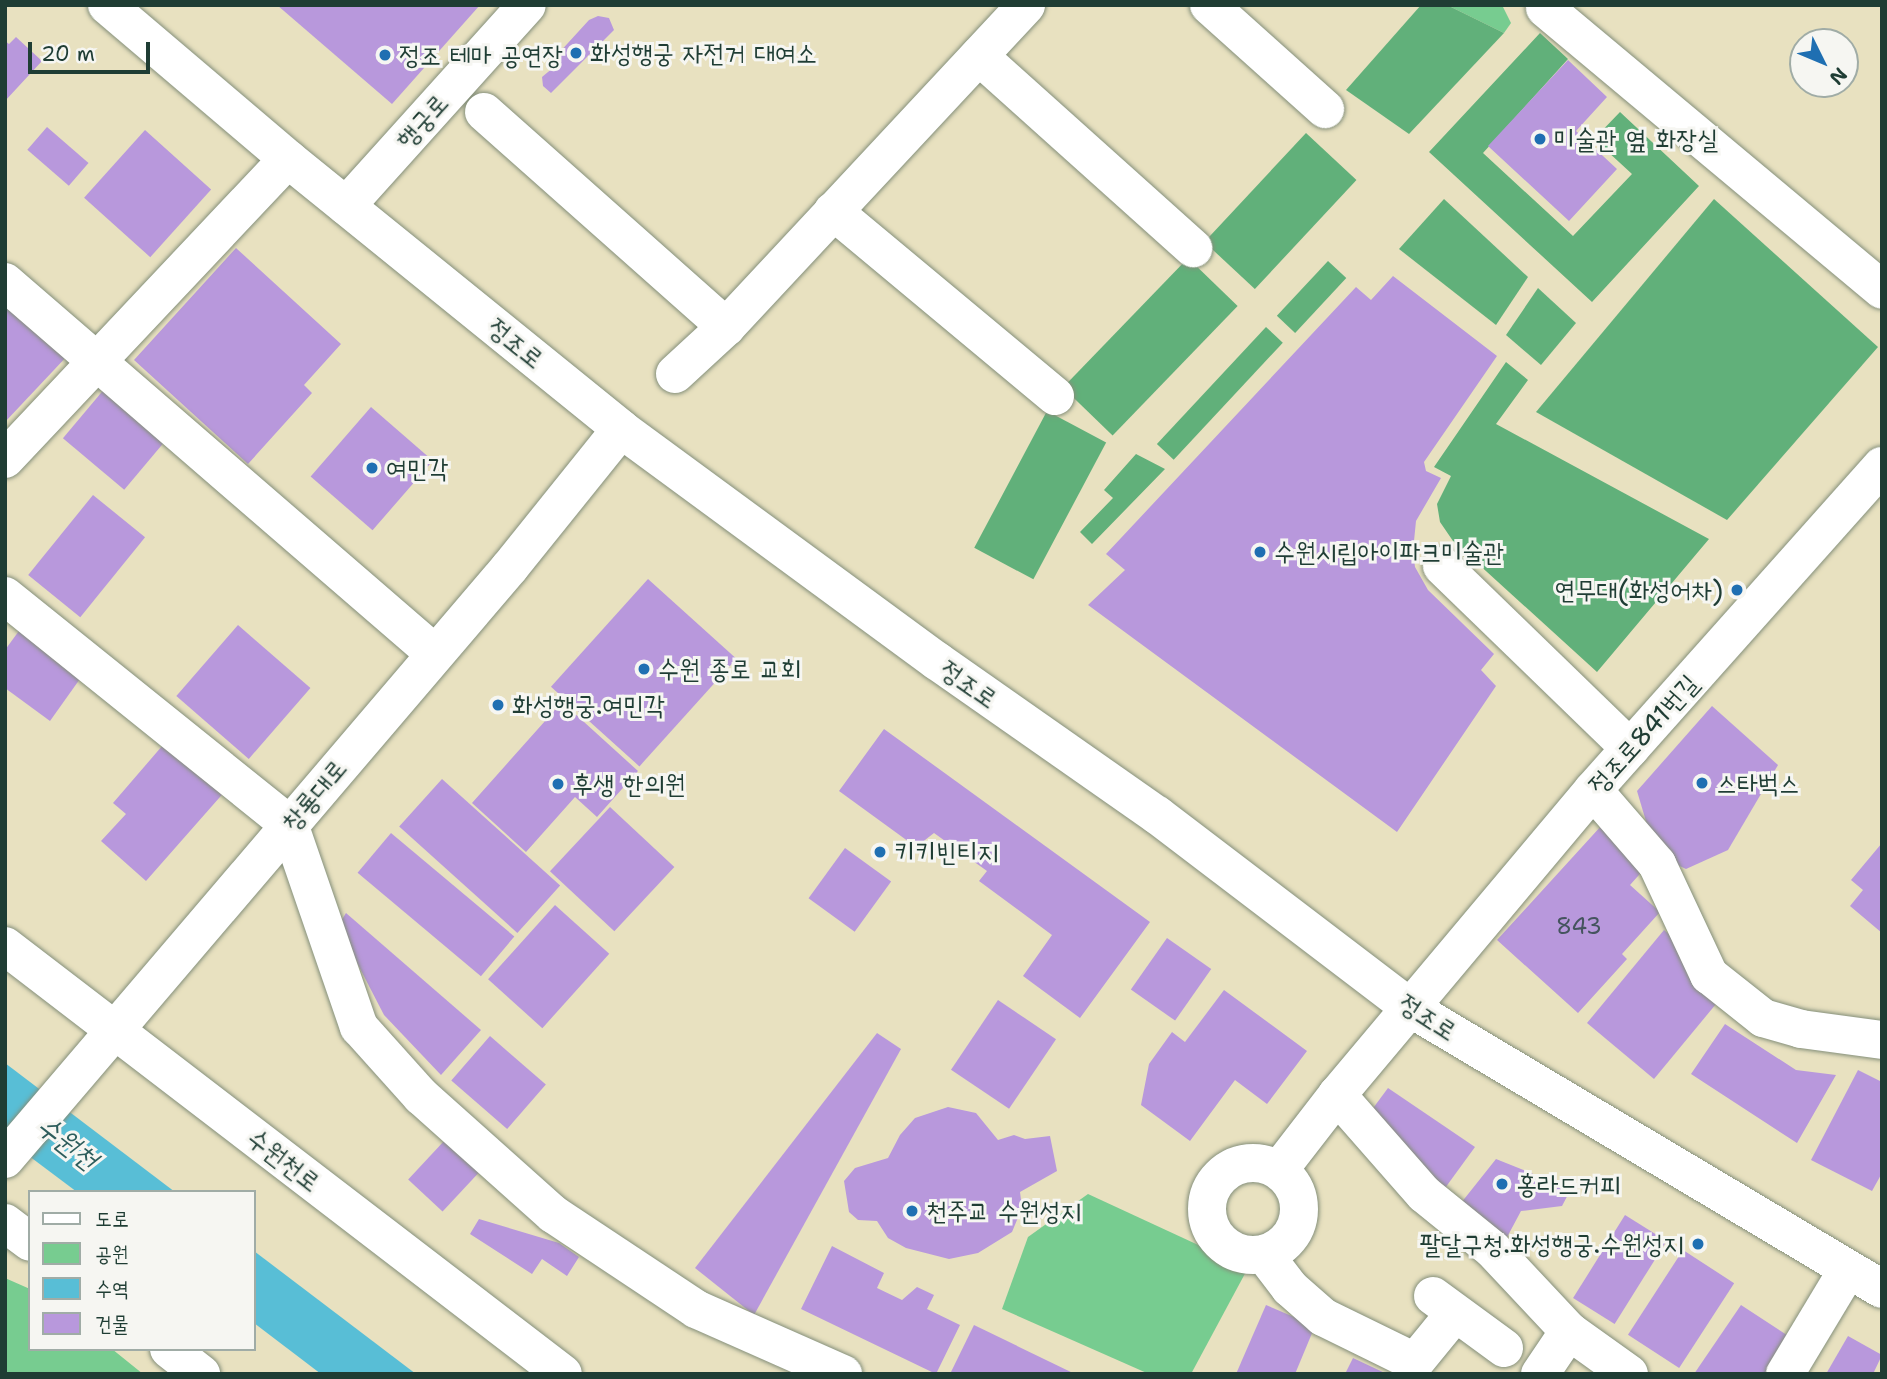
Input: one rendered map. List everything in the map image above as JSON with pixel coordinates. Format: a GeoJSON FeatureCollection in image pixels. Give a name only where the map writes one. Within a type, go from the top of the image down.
{"type":"FeatureCollection","features":[{"type":"Feature","properties":{"kind":"street","name":"정조로"},"geometry":{"type":"LineString","coordinates":[[107,5],[288,159],[621,429],[937,661],[1157,816],[1410,1008],[1847,1271],[1882,1289]]}},
{"type":"Feature","properties":{"kind":"street","name":"행궁로"},"geometry":{"type":"LineString","coordinates":[[346,206],[527,5]]}},
{"type":"Feature","properties":{"kind":"street"},"geometry":{"type":"LineString","coordinates":[[675,374],[726,327],[1026,5]]}},
{"type":"Feature","properties":{"kind":"street"},"geometry":{"type":"LineString","coordinates":[[1209,5],[1325,109]]}},
{"type":"Feature","properties":{"kind":"street"},"geometry":{"type":"LineString","coordinates":[[1545,8],[1882,290]]}},
{"type":"Feature","properties":{"kind":"street"},"geometry":{"type":"LineString","coordinates":[[979,56],[1193,248]]}},
{"type":"Feature","properties":{"kind":"street"},"geometry":{"type":"LineString","coordinates":[[484,112],[726,327]]}},
{"type":"Feature","properties":{"kind":"street"},"geometry":{"type":"LineString","coordinates":[[5,460],[288,159]]}},
{"type":"Feature","properties":{"kind":"street"},"geometry":{"type":"LineString","coordinates":[[833,211],[1055,396]]}},
{"type":"Feature","properties":{"kind":"street"},"geometry":{"type":"LineString","coordinates":[[5,282],[434,653]]}},
{"type":"Feature","properties":{"kind":"street","name":"창룡대로"},"geometry":{"type":"LineString","coordinates":[[5,1159],[621,429]]}},
{"type":"Feature","properties":{"kind":"street","name":"정조로841번길"},"geometry":{"type":"LineString","coordinates":[[1279,1170],[1337,1095],[1593,789],[1882,466]]}},
{"type":"Feature","properties":{"kind":"street"},"geometry":{"type":"LineString","coordinates":[[1442,566],[1630,748]]}},
{"type":"Feature","properties":{"kind":"street"},"geometry":{"type":"LineString","coordinates":[[5,596],[289,824],[359,1027],[421,1096],[552,1214],[696,1309],[843,1374]]}},
{"type":"Feature","properties":{"kind":"street"},"geometry":{"type":"LineString","coordinates":[[1593,789],[1657,864],[1709,975],[1763,1018],[1801,1029],[1882,1040]]}},
{"type":"Feature","properties":{"kind":"street","name":"수원천로"},"geometry":{"type":"LineString","coordinates":[[5,946],[563,1374]]}},
{"type":"Feature","properties":{"kind":"street"},"geometry":{"type":"LineString","coordinates":[[1337,1095],[1424,1194],[1492,1250],[1569,1331],[1629,1374]]}},
{"type":"Feature","properties":{"kind":"street"},"geometry":{"type":"LineString","coordinates":[[1257,1162],[1279,1170],[1297,1194],[1297,1224],[1290,1237],[1264,1254],[1241,1253],[1221,1243],[1209,1223],[1207,1201],[1212,1186],[1234,1166],[1257,1162]]}},
{"type":"Feature","properties":{"kind":"street"},"geometry":{"type":"LineString","coordinates":[[5,1223],[28,1240]]}},
{"type":"Feature","properties":{"kind":"street"},"geometry":{"type":"LineString","coordinates":[[1264,1254],[1272,1270],[1324,1317],[1415,1362],[1444,1305],[1504,1348]]}},
{"type":"Feature","properties":{"kind":"street"},"geometry":{"type":"LineString","coordinates":[[1785,1374],[1847,1271]]}},
{"type":"Feature","properties":{"kind":"street"},"geometry":{"type":"LineString","coordinates":[[1539,1374],[1569,1331]]}},
{"type":"Feature","properties":{"kind":"street"},"geometry":{"type":"LineString","coordinates":[[172,1351],[201,1374]]}},
{"type":"Feature","properties":{"kind":"green space"},"geometry":{"type":"Polygon","coordinates":[[[1421,5],[1447,5],[1504,33],[1409,134],[1346,90],[1421,5]]]}},
{"type":"Feature","properties":{"kind":"green space"},"geometry":{"type":"Polygon","coordinates":[[[1447,5],[1502,5],[1511,23],[1504,33],[1447,5]]]}},
{"type":"Feature","properties":{"kind":"green space"},"geometry":{"type":"Polygon","coordinates":[[[1540,33],[1568,59],[1483,153],[1573,236],[1632,174],[1594,139],[1620,112],[1699,186],[1592,302],[1429,152],[1540,33]]]}},
{"type":"Feature","properties":{"kind":"green space"},"geometry":{"type":"Polygon","coordinates":[[[1306,133],[1356,180],[1255,289],[1204,242],[1306,133]]]}},
{"type":"Feature","properties":{"kind":"green space"},"geometry":{"type":"Polygon","coordinates":[[[1444,199],[1528,277],[1496,325],[1399,249],[1444,199]]]}},
{"type":"Feature","properties":{"kind":"green space"},"geometry":{"type":"Polygon","coordinates":[[[1714,199],[1878,347],[1727,520],[1536,412],[1714,199]]]}},
{"type":"Feature","properties":{"kind":"green space"},"geometry":{"type":"Polygon","coordinates":[[[1188,258],[1238,306],[1113,435],[1063,387],[1188,258]]]}},
{"type":"Feature","properties":{"kind":"green space"},"geometry":{"type":"Polygon","coordinates":[[[1328,261],[1346,278],[1295,333],[1277,316],[1328,261]]]}},
{"type":"Feature","properties":{"kind":"green space"},"geometry":{"type":"Polygon","coordinates":[[[1538,288],[1576,323],[1541,365],[1506,335],[1538,288]]]}},
{"type":"Feature","properties":{"kind":"green space"},"geometry":{"type":"Polygon","coordinates":[[[1266,327],[1283,343],[1174,460],[1157,444],[1266,327]]]}},
{"type":"Feature","properties":{"kind":"green space"},"geometry":{"type":"Polygon","coordinates":[[[1506,362],[1528,380],[1496,424],[1709,539],[1597,672],[1453,541],[1440,522],[1437,504],[1451,476],[1434,467],[1506,362]]]}},
{"type":"Feature","properties":{"kind":"green space"},"geometry":{"type":"Polygon","coordinates":[[[1047,411],[1106,442],[1033,579],[974,548],[1047,411]]]}},
{"type":"Feature","properties":{"kind":"green space"},"geometry":{"type":"Polygon","coordinates":[[[1136,454],[1165,469],[1092,544],[1080,532],[1113,498],[1104,490],[1136,454]]]}},
{"type":"Feature","properties":{"kind":"green space"},"geometry":{"type":"Polygon","coordinates":[[[1088,1194],[1248,1268],[1191,1374],[1149,1374],[1002,1309],[1028,1237],[1088,1194]]]}},
{"type":"Feature","properties":{"kind":"green space"},"geometry":{"type":"Polygon","coordinates":[[[5,1278],[28,1288],[28,1351],[114,1351],[143,1374],[5,1374],[5,1278]]]}},
{"type":"Feature","properties":{"kind":"water","name":"수원천"},"geometry":{"type":"Polygon","coordinates":[[[5,1063],[172,1190],[74,1190],[5,1138],[5,1063]]]}},
{"type":"Feature","properties":{"kind":"water"},"geometry":{"type":"Polygon","coordinates":[[[256,1253],[416,1374],[321,1374],[256,1325],[256,1253]]]}},
{"type":"Feature","properties":{"kind":"building","name":"정조 테마 공연장"},"geometry":{"type":"Polygon","coordinates":[[[277,5],[480,5],[392,104],[277,5]]]}},
{"type":"Feature","properties":{"kind":"building","name":"화성행궁 자전거 대여소"},"geometry":{"type":"Polygon","coordinates":[[[598,16],[609,18],[614,30],[551,93],[543,86],[542,77],[560,62],[557,55],[589,20],[598,16]]]}},
{"type":"Feature","properties":{"kind":"building"},"geometry":{"type":"Polygon","coordinates":[[[16,37],[42,61],[5,101],[5,41],[9,44],[16,37]]]}},
{"type":"Feature","properties":{"kind":"building","name":"미술관 옆 화장실"},"geometry":{"type":"Polygon","coordinates":[[[1568,60],[1607,97],[1576,131],[1617,169],[1569,221],[1488,146],[1568,60]]]}},
{"type":"Feature","properties":{"kind":"building"},"geometry":{"type":"Polygon","coordinates":[[[47,127],[89,163],[69,186],[27,150],[47,127]]]}},
{"type":"Feature","properties":{"kind":"building"},"geometry":{"type":"Polygon","coordinates":[[[145,130],[211,190],[150,257],[84,198],[145,130]]]}},
{"type":"Feature","properties":{"kind":"building"},"geometry":{"type":"Polygon","coordinates":[[[236,248],[341,344],[304,385],[312,393],[248,464],[134,360],[236,248]]]}},
{"type":"Feature","properties":{"kind":"building","name":"수원시립아이파크미술관"},"geometry":{"type":"Polygon","coordinates":[[[1393,276],[1497,356],[1424,462],[1426,471],[1441,478],[1416,521],[1413,551],[1415,567],[1428,590],[1494,654],[1481,670],[1496,686],[1397,832],[1088,605],[1125,570],[1106,554],[1356,287],[1371,300],[1393,276]]]}},
{"type":"Feature","properties":{"kind":"building"},"geometry":{"type":"Polygon","coordinates":[[[5,295],[69,354],[5,422],[5,295]]]}},
{"type":"Feature","properties":{"kind":"building"},"geometry":{"type":"Polygon","coordinates":[[[106,387],[167,438],[124,490],[63,438],[106,387]]]}},
{"type":"Feature","properties":{"kind":"building","name":"여민각"},"geometry":{"type":"Polygon","coordinates":[[[371,407],[433,461],[373,530],[311,476],[371,407]]]}},
{"type":"Feature","properties":{"kind":"building"},"geometry":{"type":"Polygon","coordinates":[[[93,495],[145,537],[80,617],[28,575],[93,495]]]}},
{"type":"Feature","properties":{"kind":"building"},"geometry":{"type":"Polygon","coordinates":[[[648,579],[736,659],[639,766],[551,687],[648,579]]]}},
{"type":"Feature","properties":{"kind":"building"},"geometry":{"type":"Polygon","coordinates":[[[24,624],[87,669],[50,721],[5,688],[5,650],[24,624]]]}},
{"type":"Feature","properties":{"kind":"building"},"geometry":{"type":"Polygon","coordinates":[[[238,625],[310,688],[249,759],[176,696],[238,625]]]}},
{"type":"Feature","properties":{"kind":"building","name":"후생 한의원"},"geometry":{"type":"Polygon","coordinates":[[[562,702],[638,771],[597,817],[575,797],[526,852],[472,803],[562,702]]]}},
{"type":"Feature","properties":{"kind":"building"},"geometry":{"type":"Polygon","coordinates":[[[1712,706],[1778,765],[1728,850],[1686,869],[1656,855],[1637,791],[1712,706]]]}},
{"type":"Feature","properties":{"kind":"building"},"geometry":{"type":"Polygon","coordinates":[[[884,729],[1150,922],[1080,1018],[1023,976],[1052,935],[979,881],[987,871],[934,833],[916,847],[839,791],[884,729]]]}},
{"type":"Feature","properties":{"kind":"building"},"geometry":{"type":"Polygon","coordinates":[[[169,738],[227,789],[146,881],[101,841],[126,814],[113,803],[169,738]]]}},
{"type":"Feature","properties":{"kind":"building"},"geometry":{"type":"Polygon","coordinates":[[[442,779],[560,885],[517,933],[399,827],[442,779]]]}},
{"type":"Feature","properties":{"kind":"building"},"geometry":{"type":"Polygon","coordinates":[[[610,807],[674,867],[614,931],[550,871],[610,807]]]}},
{"type":"Feature","properties":{"kind":"building"},"geometry":{"type":"Polygon","coordinates":[[[1602,825],[1647,866],[1630,885],[1660,912],[1622,954],[1627,959],[1578,1013],[1497,940],[1602,825]]]}},
{"type":"Feature","properties":{"kind":"building"},"geometry":{"type":"Polygon","coordinates":[[[391,833],[514,936],[481,976],[358,873],[391,833]]]}},
{"type":"Feature","properties":{"kind":"building"},"geometry":{"type":"Polygon","coordinates":[[[1882,843],[1882,933],[1850,906],[1863,890],[1851,880],[1882,843]]]}},
{"type":"Feature","properties":{"kind":"building"},"geometry":{"type":"Polygon","coordinates":[[[845,848],[891,882],[855,932],[809,898],[845,848]]]}},
{"type":"Feature","properties":{"kind":"building"},"geometry":{"type":"Polygon","coordinates":[[[555,905],[609,954],[542,1028],[488,979],[555,905]]]}},
{"type":"Feature","properties":{"kind":"building"},"geometry":{"type":"Polygon","coordinates":[[[346,913],[481,1030],[441,1075],[384,1015],[338,926],[346,913]]]}},
{"type":"Feature","properties":{"kind":"building"},"geometry":{"type":"Polygon","coordinates":[[[1664,930],[1690,952],[1716,1004],[1654,1079],[1587,1023],[1664,930]]]}},
{"type":"Feature","properties":{"kind":"building"},"geometry":{"type":"Polygon","coordinates":[[[1167,938],[1211,969],[1175,1021],[1131,990],[1167,938]]]}},
{"type":"Feature","properties":{"kind":"building"},"geometry":{"type":"Polygon","coordinates":[[[1224,990],[1307,1051],[1267,1104],[1235,1080],[1190,1141],[1141,1105],[1149,1064],[1172,1032],[1185,1042],[1224,990]]]}},
{"type":"Feature","properties":{"kind":"building"},"geometry":{"type":"Polygon","coordinates":[[[998,1000],[1056,1039],[1009,1109],[951,1070],[998,1000]]]}},
{"type":"Feature","properties":{"kind":"building"},"geometry":{"type":"Polygon","coordinates":[[[1725,1024],[1796,1070],[1836,1075],[1797,1143],[1691,1074],[1725,1024]]]}},
{"type":"Feature","properties":{"kind":"building"},"geometry":{"type":"Polygon","coordinates":[[[877,1033],[901,1049],[754,1315],[695,1268],[877,1033]]]}},
{"type":"Feature","properties":{"kind":"building"},"geometry":{"type":"Polygon","coordinates":[[[490,1036],[546,1085],[507,1129],[451,1081],[490,1036]]]}},
{"type":"Feature","properties":{"kind":"building"},"geometry":{"type":"Polygon","coordinates":[[[1858,1070],[1882,1082],[1882,1173],[1872,1191],[1811,1160],[1858,1070]]]}},
{"type":"Feature","properties":{"kind":"building"},"geometry":{"type":"Polygon","coordinates":[[[1388,1088],[1475,1147],[1440,1195],[1368,1115],[1388,1088]]]}},
{"type":"Feature","properties":{"kind":"building"},"geometry":{"type":"Polygon","coordinates":[[[948,1107],[976,1113],[998,1140],[1014,1135],[1025,1139],[1050,1136],[1057,1171],[1020,1192],[1022,1208],[1012,1232],[978,1253],[949,1259],[906,1248],[888,1238],[877,1221],[858,1220],[849,1212],[844,1181],[855,1168],[888,1158],[900,1135],[915,1118],[948,1107]]]}},
{"type":"Feature","properties":{"kind":"building"},"geometry":{"type":"Polygon","coordinates":[[[445,1140],[479,1172],[443,1212],[408,1179],[445,1140]]]}},
{"type":"Feature","properties":{"kind":"building"},"geometry":{"type":"Polygon","coordinates":[[[1496,1159],[1571,1189],[1562,1206],[1521,1211],[1505,1241],[1461,1203],[1496,1159]]]}},
{"type":"Feature","properties":{"kind":"building"},"geometry":{"type":"Polygon","coordinates":[[[1625,1215],[1667,1241],[1615,1324],[1573,1298],[1625,1215]]]}},
{"type":"Feature","properties":{"kind":"building"},"geometry":{"type":"Polygon","coordinates":[[[479,1219],[559,1243],[579,1257],[567,1276],[542,1259],[532,1274],[470,1234],[479,1219]]]}},
{"type":"Feature","properties":{"kind":"building"},"geometry":{"type":"Polygon","coordinates":[[[832,1246],[884,1273],[877,1288],[902,1300],[917,1287],[934,1295],[927,1309],[960,1325],[936,1374],[801,1309],[832,1246]]]}},
{"type":"Feature","properties":{"kind":"building"},"geometry":{"type":"Polygon","coordinates":[[[1683,1250],[1734,1283],[1679,1368],[1628,1335],[1683,1250]]]}},
{"type":"Feature","properties":{"kind":"building"},"geometry":{"type":"Polygon","coordinates":[[[1266,1305],[1315,1326],[1295,1374],[1236,1374],[1266,1305]]]}},
{"type":"Feature","properties":{"kind":"building"},"geometry":{"type":"Polygon","coordinates":[[[1741,1305],[1793,1339],[1769,1374],[1694,1374],[1741,1305]]]}},
{"type":"Feature","properties":{"kind":"building"},"geometry":{"type":"Polygon","coordinates":[[[974,1325],[1075,1374],[950,1374],[974,1325]]]}},
{"type":"Feature","properties":{"kind":"building"},"geometry":{"type":"Polygon","coordinates":[[[1848,1336],[1882,1355],[1873,1374],[1826,1374],[1848,1336]]]}},
{"type":"Feature","properties":{"kind":"building"},"geometry":{"type":"Polygon","coordinates":[[[1353,1358],[1387,1374],[1345,1374],[1353,1358]]]}},
{"type":"Feature","properties":{"kind":"place","name":"화성행궁 자전거 대여소"},"geometry":{"type":"Point","coordinates":[576,53]}},
{"type":"Feature","properties":{"kind":"place","name":"정조 테마 공연장"},"geometry":{"type":"Point","coordinates":[385,55]}},
{"type":"Feature","properties":{"kind":"place","name":"미술관 옆 화장실"},"geometry":{"type":"Point","coordinates":[1540,139]}},
{"type":"Feature","properties":{"kind":"place","name":"여민각"},"geometry":{"type":"Point","coordinates":[372,468]}},
{"type":"Feature","properties":{"kind":"place","name":"수원시립아이파크미술관"},"geometry":{"type":"Point","coordinates":[1260,552]}},
{"type":"Feature","properties":{"kind":"place","name":"연무대(화성어차)"},"geometry":{"type":"Point","coordinates":[1737,590]}},
{"type":"Feature","properties":{"kind":"place","name":"수원 종로 교회"},"geometry":{"type":"Point","coordinates":[644,669]}},
{"type":"Feature","properties":{"kind":"place","name":"화성행궁.여민각"},"geometry":{"type":"Point","coordinates":[498,705]}},
{"type":"Feature","properties":{"kind":"place","name":"스타벅스"},"geometry":{"type":"Point","coordinates":[1702,783]}},
{"type":"Feature","properties":{"kind":"place","name":"후생 한의원"},"geometry":{"type":"Point","coordinates":[558,784]}},
{"type":"Feature","properties":{"kind":"place","name":"키키빈티지"},"geometry":{"type":"Point","coordinates":[880,852]}},
{"type":"Feature","properties":{"kind":"place","name":"홍라드커피"},"geometry":{"type":"Point","coordinates":[1502,1184]}},
{"type":"Feature","properties":{"kind":"place","name":"천주교 수원성지"},"geometry":{"type":"Point","coordinates":[912,1211]}},
{"type":"Feature","properties":{"kind":"place","name":"팔달구청.화성행궁.수원성지"},"geometry":{"type":"Point","coordinates":[1698,1244]}}]}
